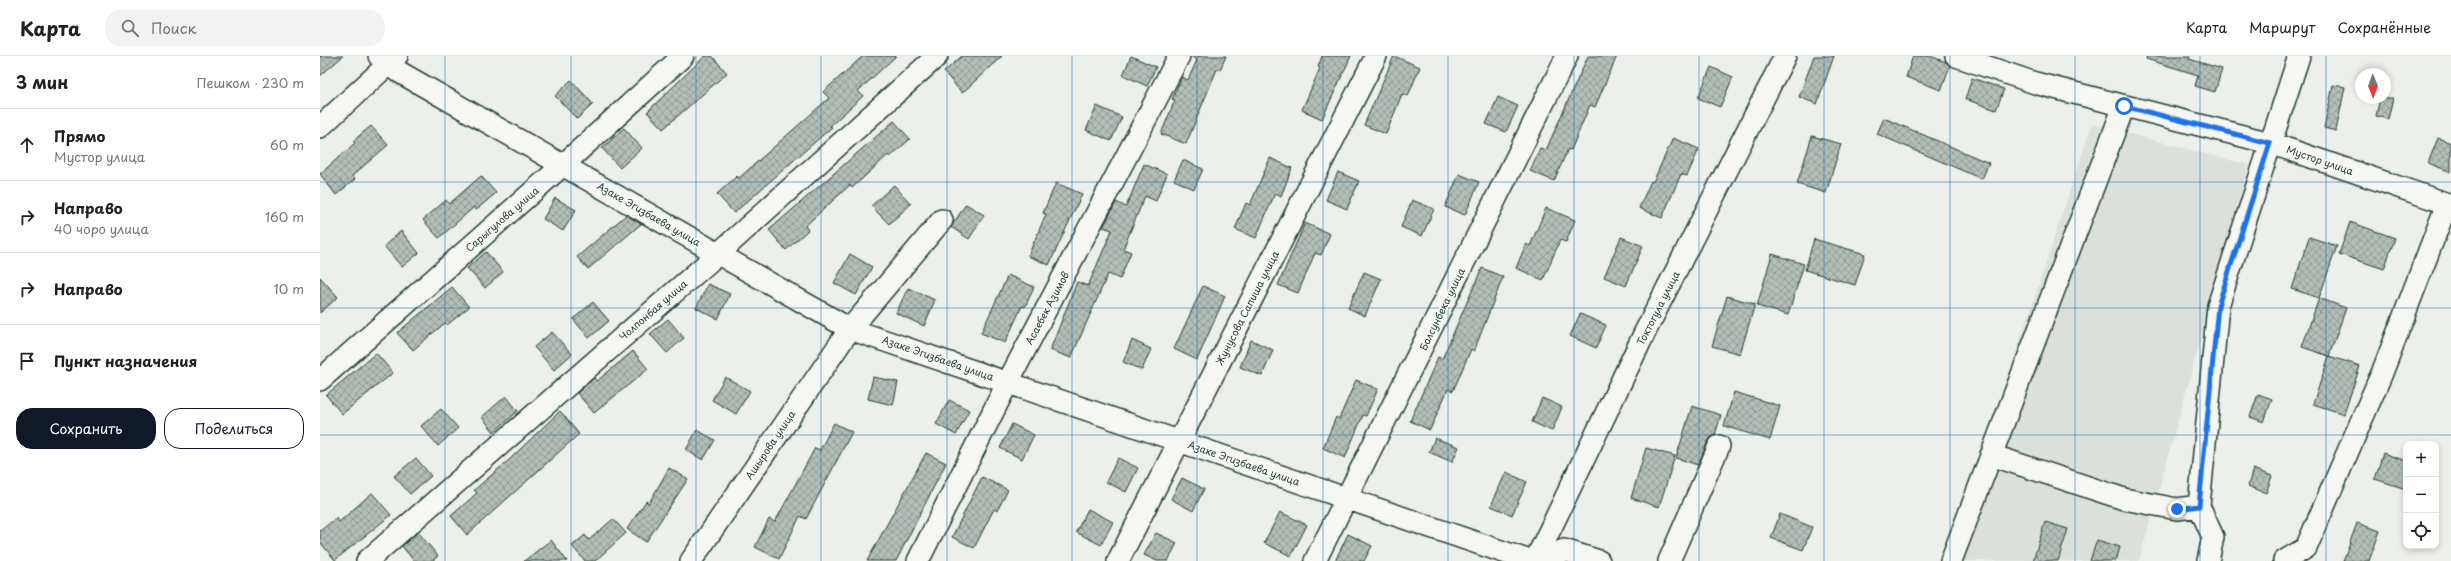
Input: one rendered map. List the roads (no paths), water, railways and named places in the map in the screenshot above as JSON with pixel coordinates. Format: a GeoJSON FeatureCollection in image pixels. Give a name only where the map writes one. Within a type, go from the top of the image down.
{"type":"FeatureCollection","features":[{"type":"Feature","properties":{"kind":"street","name":"Сарыгулова улица"},"geometry":{"type":"LineString","coordinates":[[320,380],[563,165],[683,56]]}},
{"type":"Feature","properties":{"kind":"street","name":"Чолпонбая улица"},"geometry":{"type":"LineString","coordinates":[[367,561],[718,253],[937,56]]}},
{"type":"Feature","properties":{"kind":"street","name":"Асаебек Азимов"},"geometry":{"type":"LineString","coordinates":[[918,561],[1008,382],[1179,56]]}},
{"type":"Feature","properties":{"kind":"street","name":"Жунусова Сапиша улица"},"geometry":{"type":"LineString","coordinates":[[1118,561],[1376,56]]}},
{"type":"Feature","properties":{"kind":"street","name":"Болсунбека улица"},"geometry":{"type":"LineString","coordinates":[[1315,561],[1568,56]]}},
{"type":"Feature","properties":{"kind":"street","name":"Токтогула улица"},"geometry":{"type":"LineString","coordinates":[[1537,561],[1646,332],[1785,56]]}},
{"type":"Feature","properties":{"kind":"street","name":"Мустор улица"},"geometry":{"type":"LineString","coordinates":[[1956,56],[2035,83],[2270,143],[2449,204]]}},
{"type":"Feature","properties":{"kind":"street"},"geometry":{"type":"LineString","coordinates":[[2208,561],[2213,537],[2199,506],[2218,306],[2299,56]]}},
{"type":"Feature","properties":{"kind":"street","name":"Азаке Эгизбаева улица"},"geometry":{"type":"LineString","coordinates":[[388,59],[563,165],[850,329],[1530,561]]}},
{"type":"Feature","properties":{"kind":"street"},"geometry":{"type":"LineString","coordinates":[[320,127],[388,59]]}},
{"type":"Feature","properties":{"kind":"street"},"geometry":{"type":"LineString","coordinates":[[1951,561],[2124,106]]}},
{"type":"Feature","properties":{"kind":"street"},"geometry":{"type":"LineString","coordinates":[[2284,561],[2306,548],[2382,373],[2449,204]]}},
{"type":"Feature","properties":{"kind":"street","name":"Ашырова улица"},"geometry":{"type":"LineString","coordinates":[[691,561],[850,329],[942,220]]}},
{"type":"Feature","properties":{"kind":"street"},"geometry":{"type":"LineString","coordinates":[[1669,561],[1719,446]]}},
{"type":"Feature","properties":{"kind":"street"},"geometry":{"type":"LineString","coordinates":[[1991,455],[2124,499],[2177,509],[2199,506]]}},
{"type":"Feature","properties":{"kind":"street"},"geometry":{"type":"LineString","coordinates":[[1537,561],[1564,550],[1599,561]]}}]}
